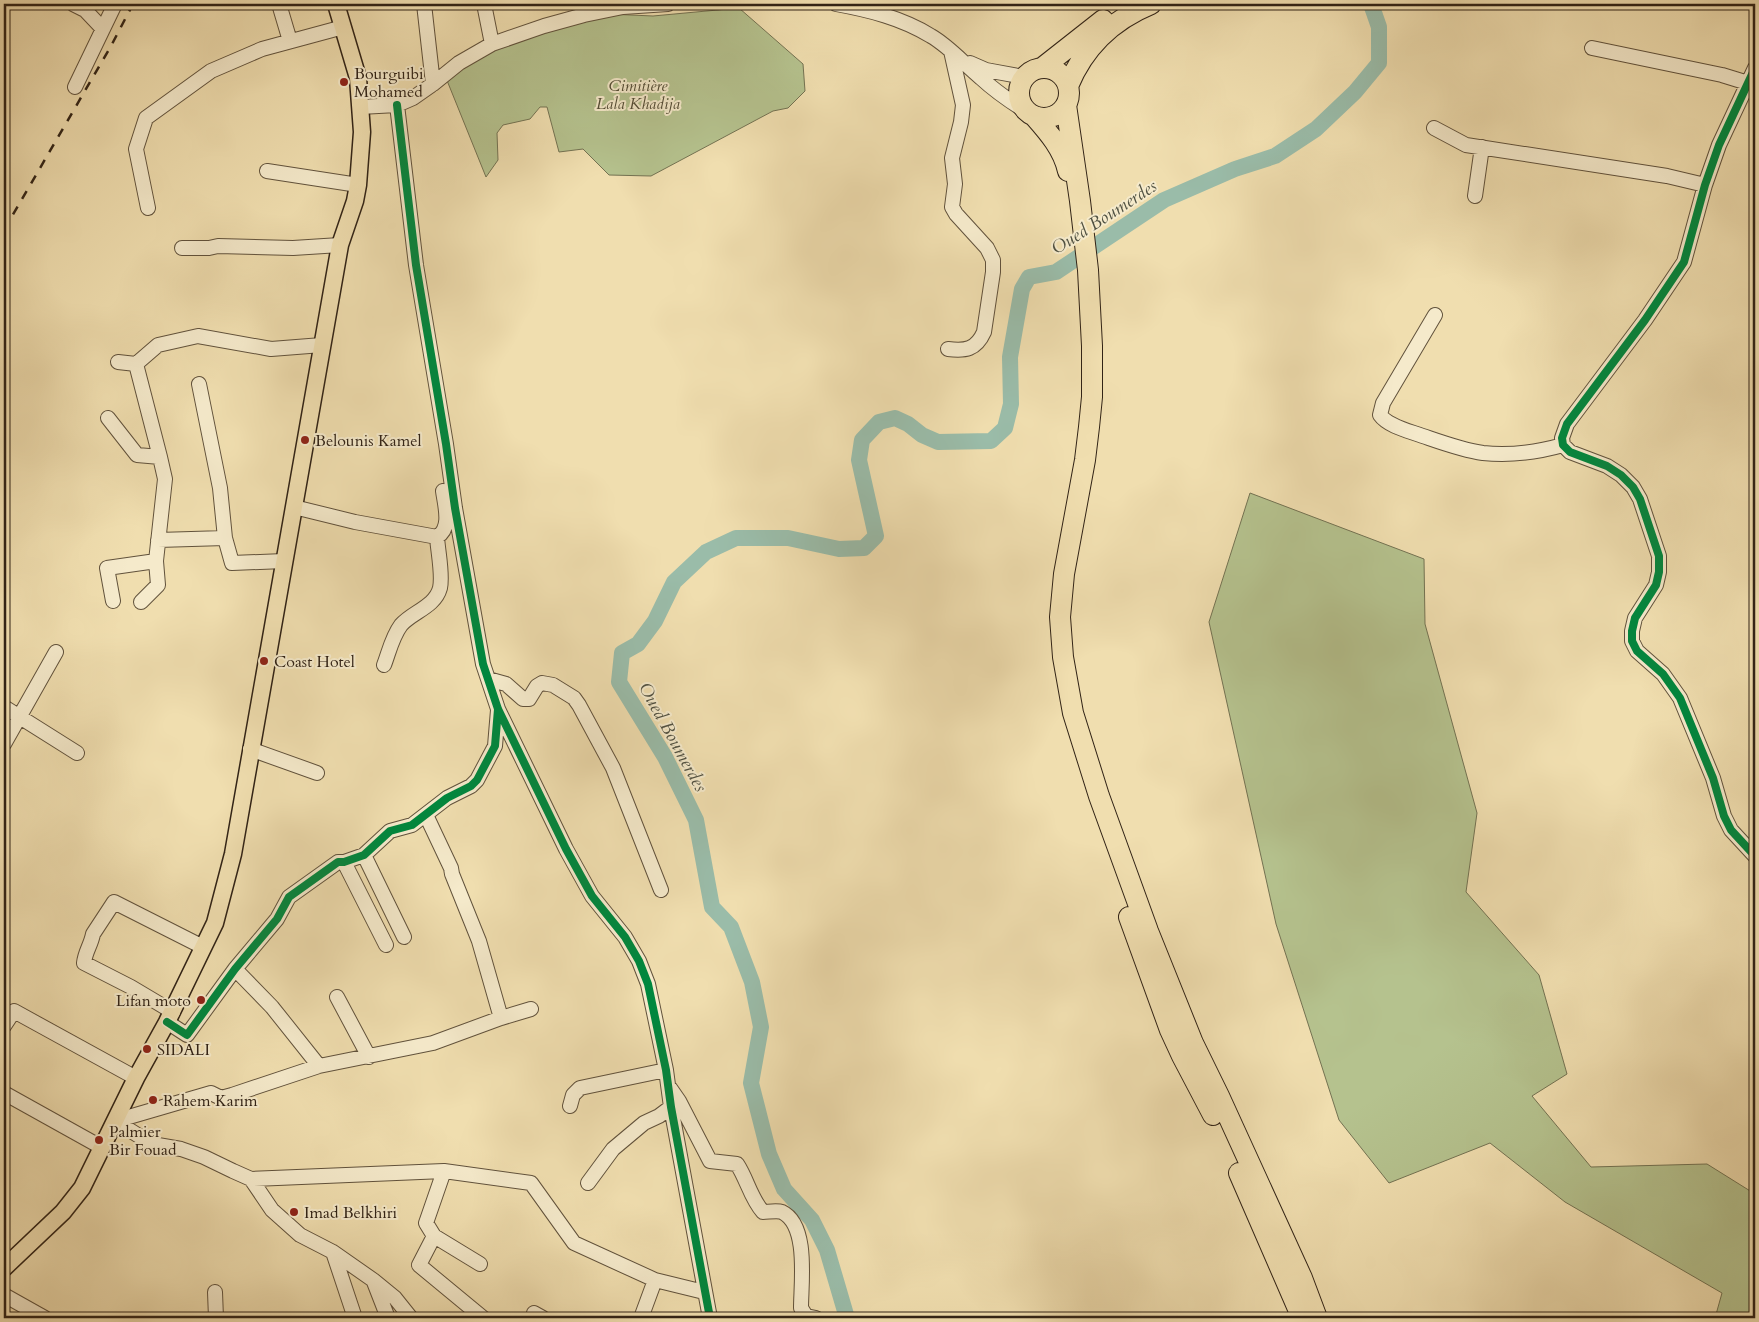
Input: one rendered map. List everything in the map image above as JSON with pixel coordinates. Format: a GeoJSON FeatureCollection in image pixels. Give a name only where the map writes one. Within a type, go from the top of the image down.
{"type":"FeatureCollection","features":[{"type":"Feature","properties":{"kind":"highway"},"geometry":{"type":"LineString","coordinates":[[1081,245],[1067,166],[1054,140],[1020,99],[1019,91],[1024,78],[1029,73],[1042,68],[1100,22],[1128,4]]}},
{"type":"Feature","properties":{"kind":"highway"},"geometry":{"type":"LineString","coordinates":[[1031,114],[1049,118],[1061,111],[1075,70],[1096,40],[1121,19],[1151,4]]}},
{"type":"Feature","properties":{"kind":"highway"},"geometry":{"type":"LineString","coordinates":[[1042,68],[1050,69],[1064,78],[1078,181],[1083,271],[1091,322],[1092,397],[1085,460],[1064,574],[1060,617],[1063,657],[1073,713],[1102,805],[1148,931],[1189,1035],[1302,1278],[1317,1318]]}},
{"type":"Feature","properties":{"kind":"highway"},"geometry":{"type":"LineString","coordinates":[[1083,271],[1080,414],[1074,460],[1052,564],[1048,625],[1054,679],[1073,759],[1170,1030],[1193,1078],[1209,1105],[1302,1318]]}},
{"type":"Feature","properties":{"kind":"main road"},"geometry":{"type":"LineString","coordinates":[[328,4],[359,100]]}},
{"type":"Feature","properties":{"kind":"main road"},"geometry":{"type":"LineString","coordinates":[[4,1268],[63,1212],[82,1188],[136,1078],[170,1017],[215,922],[233,854],[340,245],[355,201],[358,185],[362,142],[358,78],[336,4]]}},
{"type":"Feature","properties":{"kind":"street"},"geometry":{"type":"LineString","coordinates":[[73,4],[85,10],[103,30]]}},
{"type":"Feature","properties":{"kind":"street"},"geometry":{"type":"LineString","coordinates":[[75,88],[115,4]]}},
{"type":"Feature","properties":{"kind":"street"},"geometry":{"type":"LineString","coordinates":[[279,4],[290,41]]}},
{"type":"Feature","properties":{"kind":"street"},"geometry":{"type":"LineString","coordinates":[[424,4],[433,84]]}},
{"type":"Feature","properties":{"kind":"street"},"geometry":{"type":"LineString","coordinates":[[484,4],[492,44]]}},
{"type":"Feature","properties":{"kind":"street"},"geometry":{"type":"LineString","coordinates":[[359,100],[397,105],[413,98],[459,63],[492,44],[594,8],[668,4]]}},
{"type":"Feature","properties":{"kind":"street"},"geometry":{"type":"LineString","coordinates":[[836,4],[884,15],[932,36],[963,60],[1008,100],[1031,114]]}},
{"type":"Feature","properties":{"kind":"street"},"geometry":{"type":"LineString","coordinates":[[148,208],[136,149],[146,118],[211,72],[262,49],[336,29]]}},
{"type":"Feature","properties":{"kind":"street"},"geometry":{"type":"LineString","coordinates":[[1592,48],[1722,75],[1748,83]]}},
{"type":"Feature","properties":{"kind":"street"},"geometry":{"type":"LineString","coordinates":[[948,349],[964,350],[981,338],[984,332],[993,266],[991,255],[987,248],[956,214],[952,207],[954,184],[952,154],[962,122],[963,105],[951,51]]}},
{"type":"Feature","properties":{"kind":"street"},"geometry":{"type":"LineString","coordinates":[[963,60],[986,70],[1024,78]]}},
{"type":"Feature","properties":{"kind":"street"},"geometry":{"type":"LineString","coordinates":[[1755,68],[1719,145],[1705,185],[1684,262],[1645,320],[1567,424],[1562,438],[1563,446],[1570,452],[1607,466],[1621,475],[1633,487],[1640,499],[1655,542],[1659,572],[1656,585],[1635,618],[1632,641],[1637,651],[1663,674],[1680,698],[1713,778],[1724,816],[1731,830],[1741,843],[1755,856]]}},
{"type":"Feature","properties":{"kind":"street"},"geometry":{"type":"LineString","coordinates":[[397,105],[416,265],[483,664],[498,709],[566,849],[592,896],[625,937],[639,961],[648,984],[666,1070],[671,1107],[710,1318]]}},
{"type":"Feature","properties":{"kind":"street"},"geometry":{"type":"LineString","coordinates":[[1434,128],[1466,146],[1667,176],[1705,185]]}},
{"type":"Feature","properties":{"kind":"street"},"geometry":{"type":"LineString","coordinates":[[1475,196],[1482,147]]}},
{"type":"Feature","properties":{"kind":"street"},"geometry":{"type":"LineString","coordinates":[[267,171],[358,185]]}},
{"type":"Feature","properties":{"kind":"street"},"geometry":{"type":"LineString","coordinates":[[182,248],[218,246],[293,248],[340,245]]}},
{"type":"Feature","properties":{"kind":"street"},"geometry":{"type":"LineString","coordinates":[[1435,315],[1383,403],[1380,415],[1383,419],[1445,444],[1484,453],[1540,451],[1563,446]]}},
{"type":"Feature","properties":{"kind":"street"},"geometry":{"type":"LineString","coordinates":[[118,362],[136,364],[158,345],[198,336],[271,349],[322,345]]}},
{"type":"Feature","properties":{"kind":"street"},"geometry":{"type":"LineString","coordinates":[[136,364],[165,479],[156,561],[158,585],[141,602]]}},
{"type":"Feature","properties":{"kind":"street"},"geometry":{"type":"LineString","coordinates":[[199,384],[220,488],[226,538],[232,563],[284,561]]}},
{"type":"Feature","properties":{"kind":"street"},"geometry":{"type":"LineString","coordinates":[[108,418],[137,455],[160,457]]}},
{"type":"Feature","properties":{"kind":"street"},"geometry":{"type":"LineString","coordinates":[[437,537],[443,532],[446,525],[443,488],[449,468]]}},
{"type":"Feature","properties":{"kind":"street"},"geometry":{"type":"LineString","coordinates":[[294,507],[355,522],[437,537]]}},
{"type":"Feature","properties":{"kind":"street"},"geometry":{"type":"LineString","coordinates":[[384,665],[402,623],[433,600],[438,593],[440,584],[437,537]]}},
{"type":"Feature","properties":{"kind":"street"},"geometry":{"type":"LineString","coordinates":[[158,540],[226,538]]}},
{"type":"Feature","properties":{"kind":"street"},"geometry":{"type":"LineString","coordinates":[[113,600],[107,568],[156,561]]}},
{"type":"Feature","properties":{"kind":"street"},"geometry":{"type":"LineString","coordinates":[[4,744],[56,652]]}},
{"type":"Feature","properties":{"kind":"street"},"geometry":{"type":"LineString","coordinates":[[488,679],[506,684],[523,698],[529,699],[537,686],[542,683],[553,685],[574,698],[612,768],[661,890]]}},
{"type":"Feature","properties":{"kind":"street"},"geometry":{"type":"LineString","coordinates":[[4,707],[77,753]]}},
{"type":"Feature","properties":{"kind":"street"},"geometry":{"type":"LineString","coordinates":[[203,947],[114,902],[93,934],[84,955],[84,964],[131,987],[170,1017],[188,1034],[235,969],[277,919],[289,897],[338,862],[344,862],[364,855],[390,831],[412,825],[447,798],[472,786],[494,746],[498,709]]}},
{"type":"Feature","properties":{"kind":"street"},"geometry":{"type":"LineString","coordinates":[[250,749],[318,773]]}},
{"type":"Feature","properties":{"kind":"street"},"geometry":{"type":"LineString","coordinates":[[426,815],[452,868],[452,874],[479,941],[501,1018]]}},
{"type":"Feature","properties":{"kind":"street"},"geometry":{"type":"LineString","coordinates":[[364,855],[404,937]]}},
{"type":"Feature","properties":{"kind":"street"},"geometry":{"type":"LineString","coordinates":[[344,862],[386,945]]}},
{"type":"Feature","properties":{"kind":"street"},"geometry":{"type":"LineString","coordinates":[[235,969],[272,1007],[319,1066]]}},
{"type":"Feature","properties":{"kind":"street"},"geometry":{"type":"LineString","coordinates":[[337,997],[369,1057]]}},
{"type":"Feature","properties":{"kind":"street"},"geometry":{"type":"LineString","coordinates":[[115,1121],[211,1093],[221,1098],[319,1066],[433,1043],[531,1009]]}},
{"type":"Feature","properties":{"kind":"street"},"geometry":{"type":"LineString","coordinates":[[4,1026],[14,1011],[136,1078]]}},
{"type":"Feature","properties":{"kind":"street"},"geometry":{"type":"LineString","coordinates":[[570,1106],[573,1095],[580,1088],[666,1070]]}},
{"type":"Feature","properties":{"kind":"street"},"geometry":{"type":"LineString","coordinates":[[669,1087],[679,1101],[710,1161],[737,1164],[758,1207],[763,1212],[781,1211],[792,1220],[800,1236],[801,1308],[806,1316],[816,1318]]}},
{"type":"Feature","properties":{"kind":"street"},"geometry":{"type":"LineString","coordinates":[[4,1093],[101,1147]]}},
{"type":"Feature","properties":{"kind":"street"},"geometry":{"type":"LineString","coordinates":[[588,1183],[613,1149],[644,1122],[660,1116],[671,1107]]}},
{"type":"Feature","properties":{"kind":"street"},"geometry":{"type":"LineString","coordinates":[[115,1121],[152,1144],[180,1149],[204,1157],[251,1179],[444,1171],[531,1183],[574,1243],[654,1280],[704,1292]]}},
{"type":"Feature","properties":{"kind":"street"},"geometry":{"type":"LineString","coordinates":[[444,1171],[426,1223],[434,1236],[480,1264]]}},
{"type":"Feature","properties":{"kind":"street"},"geometry":{"type":"LineString","coordinates":[[251,1179],[272,1210],[300,1235],[333,1252],[373,1280],[395,1298],[411,1318]]}},
{"type":"Feature","properties":{"kind":"street"},"geometry":{"type":"LineString","coordinates":[[434,1236],[420,1265],[483,1318]]}},
{"type":"Feature","properties":{"kind":"street"},"geometry":{"type":"LineString","coordinates":[[333,1252],[355,1318]]}},
{"type":"Feature","properties":{"kind":"street"},"geometry":{"type":"LineString","coordinates":[[373,1280],[388,1318]]}},
{"type":"Feature","properties":{"kind":"street"},"geometry":{"type":"LineString","coordinates":[[641,1318],[654,1280]]}},
{"type":"Feature","properties":{"kind":"street"},"geometry":{"type":"LineString","coordinates":[[215,1292],[216,1318]]}},
{"type":"Feature","properties":{"kind":"street"},"geometry":{"type":"LineString","coordinates":[[4,1295],[45,1318]]}},
{"type":"Feature","properties":{"kind":"green space","name":"Cimitière Lala Khadija"},"geometry":{"type":"Polygon","coordinates":[[[739,8],[803,64],[805,91],[788,108],[773,111],[651,176],[609,175],[583,149],[559,152],[547,107],[540,107],[530,119],[503,125],[497,133],[498,160],[486,177],[446,78],[504,42],[608,14],[653,16],[739,8]]]}},
{"type":"Feature","properties":{"kind":"green space"},"geometry":{"type":"Polygon","coordinates":[[[1250,493],[1424,559],[1425,624],[1477,813],[1466,892],[1539,975],[1567,1074],[1532,1096],[1591,1167],[1707,1164],[1755,1194],[1755,1318],[1715,1318],[1722,1293],[1565,1202],[1490,1143],[1389,1183],[1339,1120],[1276,924],[1209,622],[1250,493]]]}},
{"type":"Feature","properties":{"kind":"waterway","name":"Oued Boumerdes"},"geometry":{"type":"LineString","coordinates":[[847,1318],[827,1250],[812,1220],[784,1189],[769,1154],[751,1083],[761,1027],[752,982],[731,927],[712,907],[696,820],[665,757],[619,682],[622,653],[638,644],[655,621],[674,582],[706,552],[736,538],[788,538],[839,549],[864,548],[876,536],[859,460],[862,440],[879,422],[895,418],[908,424],[922,435],[938,442],[991,441],[1005,428],[1011,404],[1010,357],[1022,289],[1029,277],[1056,272],[1164,200],[1235,169],[1275,156],[1316,129],[1355,92],[1379,63],[1379,27],[1371,4]]}},
{"type":"Feature","properties":{"kind":"railway"},"geometry":{"type":"LineString","coordinates":[[4,230],[111,46],[133,4]]}},
{"type":"Feature","properties":{"kind":"cycle path"},"geometry":{"type":"LineString","coordinates":[[1755,68],[1719,145],[1705,185],[1684,262],[1645,320],[1567,424],[1562,438],[1563,445],[1570,452],[1607,466],[1621,475],[1633,487],[1640,499],[1659,556],[1659,572],[1656,585],[1635,618],[1632,641],[1637,651],[1663,674],[1680,698],[1713,778],[1724,816],[1731,830],[1755,856]]}},
{"type":"Feature","properties":{"kind":"cycle path"},"geometry":{"type":"LineString","coordinates":[[397,105],[416,265],[455,508],[483,664],[498,709],[566,849],[592,896],[625,937],[639,961],[648,984],[666,1070],[671,1107],[710,1318]]}},
{"type":"Feature","properties":{"kind":"cycle path"},"geometry":{"type":"LineString","coordinates":[[167,1022],[187,1035],[235,969],[277,919],[289,897],[338,862],[344,862],[364,855],[390,831],[412,825],[447,798],[471,786],[477,780],[495,746],[498,709]]}},
{"type":"Feature","properties":{"kind":"place","name":"Bourguibi Mohamed"},"geometry":{"type":"Point","coordinates":[344,82]}},
{"type":"Feature","properties":{"kind":"place","name":"Belounis Kamel"},"geometry":{"type":"Point","coordinates":[305,440]}},
{"type":"Feature","properties":{"kind":"place","name":"Coast Hotel"},"geometry":{"type":"Point","coordinates":[264,661]}},
{"type":"Feature","properties":{"kind":"place","name":"Lifan moto"},"geometry":{"type":"Point","coordinates":[201,1000]}},
{"type":"Feature","properties":{"kind":"place","name":"SIDALI"},"geometry":{"type":"Point","coordinates":[147,1049]}},
{"type":"Feature","properties":{"kind":"place","name":"Rahem Karim"},"geometry":{"type":"Point","coordinates":[153,1100]}},
{"type":"Feature","properties":{"kind":"place","name":"Palmier Bir Fouad"},"geometry":{"type":"Point","coordinates":[99,1140]}},
{"type":"Feature","properties":{"kind":"place","name":"Imad Belkhiri"},"geometry":{"type":"Point","coordinates":[294,1212]}}]}
